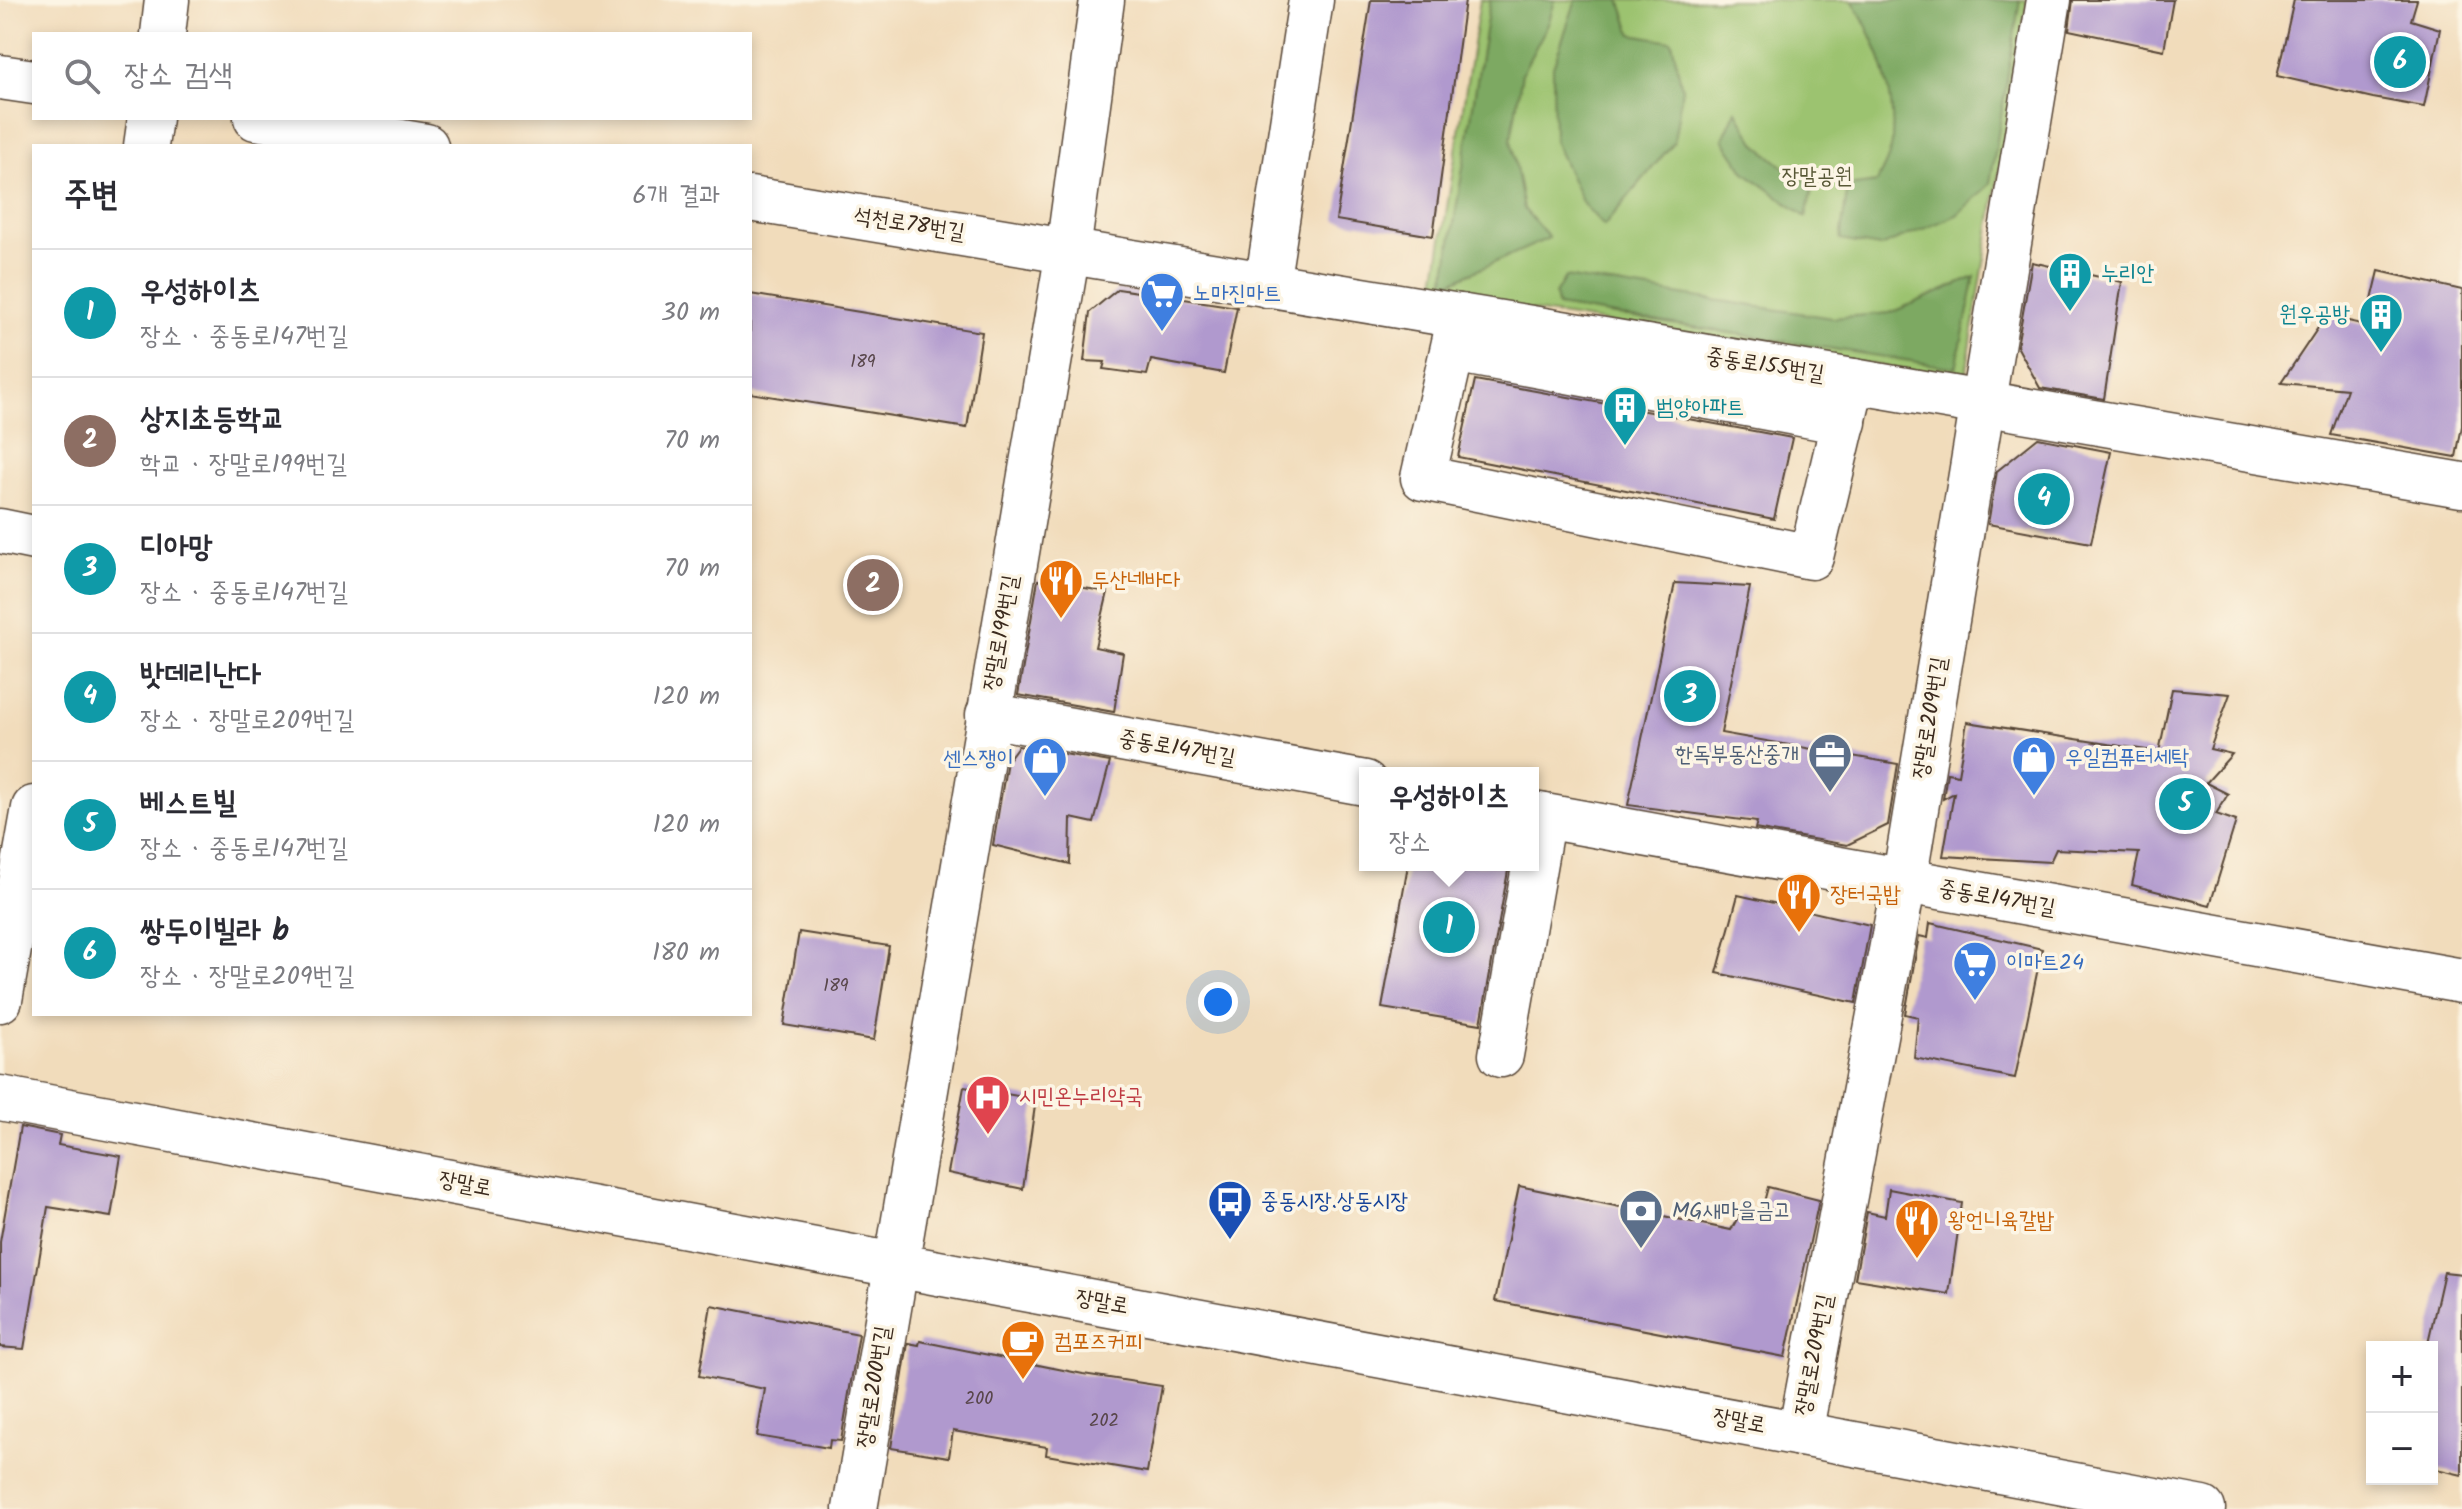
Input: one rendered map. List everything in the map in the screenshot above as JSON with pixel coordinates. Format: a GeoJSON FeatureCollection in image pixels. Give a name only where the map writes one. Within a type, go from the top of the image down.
{"type":"FeatureCollection","features":[{"type":"Feature","properties":{"kind":"street"},"geometry":{"type":"LineString","coordinates":[[163,32],[167,0]]}},
{"type":"Feature","properties":{"kind":"street","name":"장말로199번길"},"geometry":{"type":"LineString","coordinates":[[895,1265],[1068,251],[1102,0]]}},
{"type":"Feature","properties":{"kind":"street"},"geometry":{"type":"LineString","coordinates":[[1267,285],[1311,0]]}},
{"type":"Feature","properties":{"kind":"street","name":"장말로209번길"},"geometry":{"type":"LineString","coordinates":[[1800,1434],[1904,882],[2049,0]]}},
{"type":"Feature","properties":{"kind":"street"},"geometry":{"type":"LineString","coordinates":[[0,77],[32,82]]}},
{"type":"Feature","properties":{"kind":"street"},"geometry":{"type":"LineString","coordinates":[[146,144],[150,120]]}},
{"type":"Feature","properties":{"kind":"street"},"geometry":{"type":"LineString","coordinates":[[268,120],[414,144]]}},
{"type":"Feature","properties":{"kind":"street","name":"석천로78번길"},"geometry":{"type":"LineString","coordinates":[[752,199],[1068,251]]}},
{"type":"Feature","properties":{"kind":"street","name":"중동로155번길"},"geometry":{"type":"LineString","coordinates":[[1068,251],[1267,285],[1456,333],[1643,371],[1849,401],[1983,403],[2462,485]]}},
{"type":"Feature","properties":{"kind":"street"},"geometry":{"type":"LineString","coordinates":[[1456,333],[1423,478],[1811,557],[1849,401]]}},
{"type":"Feature","properties":{"kind":"street"},"geometry":{"type":"LineString","coordinates":[[0,531],[32,538]]}},
{"type":"Feature","properties":{"kind":"street","name":"중동로147번길"},"geometry":{"type":"LineString","coordinates":[[988,715],[1359,782]]}},
{"type":"Feature","properties":{"kind":"street","name":"중동로147번길"},"geometry":{"type":"LineString","coordinates":[[1539,815],[2462,981]]}},
{"type":"Feature","properties":{"kind":"street"},"geometry":{"type":"LineString","coordinates":[[0,1000],[32,819]]}},
{"type":"Feature","properties":{"kind":"street"},"geometry":{"type":"LineString","coordinates":[[1501,1055],[1529,871]]}},
{"type":"Feature","properties":{"kind":"street","name":"장말로"},"geometry":{"type":"LineString","coordinates":[[0,1098],[2201,1509]]}},
{"type":"Feature","properties":{"kind":"street","name":"장말로200번길"},"geometry":{"type":"LineString","coordinates":[[855,1509],[895,1265]]}},
{"type":"Feature","properties":{"kind":"green space","name":"장말공원"},"geometry":{"type":"Polygon","coordinates":[[[1480,0],[2027,0],[1965,379],[1433,295],[1480,0]]]}},
{"type":"Feature","properties":{"kind":"green space"},"geometry":{"type":"Polygon","coordinates":[[[1490,0],[1555,0],[1549,22],[1522,73],[1511,140],[1524,209],[1549,238],[1444,285],[1490,0]]]}},
{"type":"Feature","properties":{"kind":"green space"},"geometry":{"type":"Polygon","coordinates":[[[1576,0],[1620,0],[1632,34],[1672,41],[1682,89],[1674,142],[1604,226],[1583,204],[1554,141],[1553,67],[1576,0]]]}},
{"type":"Feature","properties":{"kind":"green space"},"geometry":{"type":"Polygon","coordinates":[[[1852,0],[2020,0],[1990,184],[1957,215],[1880,247],[1840,240],[1848,186],[1877,182],[1892,146],[1888,85],[1870,33],[1852,0]]]}},
{"type":"Feature","properties":{"kind":"green space"},"geometry":{"type":"Polygon","coordinates":[[[1736,110],[1756,144],[1785,168],[1813,185],[1806,217],[1745,172],[1723,139],[1736,110]]]}},
{"type":"Feature","properties":{"kind":"green space"},"geometry":{"type":"Polygon","coordinates":[[[1565,277],[1832,318],[1890,313],[1975,277],[1956,368],[1557,306],[1555,294],[1565,277]]]}},
{"type":"Feature","properties":{"kind":"building"},"geometry":{"type":"Polygon","coordinates":[[[1371,0],[1465,0],[1433,236],[1336,220],[1371,0]]]}},
{"type":"Feature","properties":{"kind":"building"},"geometry":{"type":"Polygon","coordinates":[[[2073,0],[2173,0],[2164,50],[2069,30],[2073,0]]]}},
{"type":"Feature","properties":{"kind":"building"},"geometry":{"type":"Polygon","coordinates":[[[2294,0],[2417,0],[2411,20],[2440,29],[2424,107],[2277,76],[2294,0]]]}},
{"type":"Feature","properties":{"kind":"building","name":"누리안"},"geometry":{"type":"Polygon","coordinates":[[[2032,262],[2122,282],[2104,399],[2040,388],[2017,346],[2032,262]]]}},
{"type":"Feature","properties":{"kind":"building","name":"원우공방"},"geometry":{"type":"Polygon","coordinates":[[[2379,271],[2462,290],[2462,426],[2456,457],[2331,435],[2347,389],[2281,383],[2326,316],[2366,325],[2379,271]]]}},
{"type":"Feature","properties":{"kind":"building"},"geometry":{"type":"Polygon","coordinates":[[[1118,289],[1237,307],[1224,373],[1151,360],[1147,375],[1103,369],[1105,362],[1084,361],[1090,312],[1118,289]]]}},
{"type":"Feature","properties":{"kind":"building"},"geometry":{"type":"Polygon","coordinates":[[[752,294],[982,332],[967,428],[752,393],[752,294]]]}},
{"type":"Feature","properties":{"kind":"building","name":"범양아파트"},"geometry":{"type":"Polygon","coordinates":[[[1475,380],[1792,438],[1774,519],[1458,457],[1475,380]]]}},
{"type":"Feature","properties":{"kind":"building"},"geometry":{"type":"Polygon","coordinates":[[[2038,438],[2111,452],[2091,543],[1988,524],[1997,471],[2038,438]]]}},
{"type":"Feature","properties":{"kind":"building","name":"두산네바다"},"geometry":{"type":"Polygon","coordinates":[[[1038,580],[1108,592],[1095,647],[1123,653],[1114,712],[1018,695],[1038,580]]]}},
{"type":"Feature","properties":{"kind":"building"},"geometry":{"type":"Polygon","coordinates":[[[1675,583],[1750,587],[1721,733],[1898,764],[1888,825],[1847,845],[1755,829],[1757,822],[1628,805],[1675,583]]]}},
{"type":"Feature","properties":{"kind":"building"},"geometry":{"type":"Polygon","coordinates":[[[2172,689],[2230,694],[2210,749],[2232,754],[2206,783],[2228,794],[2216,814],[2236,821],[2210,905],[2132,885],[2139,853],[2056,849],[2050,862],[1943,856],[1954,793],[1943,799],[1947,773],[1958,775],[1967,722],[2159,752],[2172,689]]]}},
{"type":"Feature","properties":{"kind":"building","name":"센스쟁이"},"geometry":{"type":"Polygon","coordinates":[[[1018,746],[1110,762],[1094,823],[1071,818],[1070,864],[993,845],[1007,761],[1018,746]]]}},
{"type":"Feature","properties":{"kind":"building"},"geometry":{"type":"Polygon","coordinates":[[[1407,871],[1508,871],[1481,1024],[1382,1008],[1407,871]]]}},
{"type":"Feature","properties":{"kind":"building","name":"장터국밥"},"geometry":{"type":"Polygon","coordinates":[[[1738,895],[1870,925],[1856,1003],[1717,973],[1738,895]]]}},
{"type":"Feature","properties":{"kind":"building"},"geometry":{"type":"Polygon","coordinates":[[[1930,923],[2042,949],[2015,1078],[1914,1058],[1918,1017],[1905,1014],[1919,936],[1928,938],[1930,923]]]}},
{"type":"Feature","properties":{"kind":"building"},"geometry":{"type":"Polygon","coordinates":[[[799,932],[889,946],[874,1040],[784,1025],[799,932]]]}},
{"type":"Feature","properties":{"kind":"building"},"geometry":{"type":"Polygon","coordinates":[[[964,1087],[1036,1099],[1023,1189],[948,1173],[964,1087]]]}},
{"type":"Feature","properties":{"kind":"building"},"geometry":{"type":"Polygon","coordinates":[[[20,1127],[60,1135],[58,1145],[121,1156],[111,1217],[48,1207],[24,1349],[0,1347],[0,1242],[20,1127]]]}},
{"type":"Feature","properties":{"kind":"building"},"geometry":{"type":"Polygon","coordinates":[[[1519,1186],[1731,1230],[1742,1210],[1760,1217],[1768,1187],[1819,1200],[1785,1357],[1495,1301],[1519,1186]]]}},
{"type":"Feature","properties":{"kind":"building","name":"왕언니육칼밥"},"geometry":{"type":"Polygon","coordinates":[[[1889,1189],[1962,1203],[1949,1294],[1855,1279],[1867,1212],[1885,1216],[1889,1189]]]}},
{"type":"Feature","properties":{"kind":"building"},"geometry":{"type":"Polygon","coordinates":[[[2444,1272],[2462,1274],[2462,1475],[2438,1469],[2438,1341],[2428,1341],[2444,1272]]]}},
{"type":"Feature","properties":{"kind":"building"},"geometry":{"type":"Polygon","coordinates":[[[711,1305],[859,1334],[841,1441],[830,1440],[829,1448],[757,1436],[765,1389],[699,1376],[711,1305]]]}},
{"type":"Feature","properties":{"kind":"building"},"geometry":{"type":"Polygon","coordinates":[[[920,1341],[1083,1374],[1162,1386],[1147,1472],[1046,1455],[1047,1447],[953,1431],[949,1457],[891,1448],[908,1343],[919,1345],[920,1341]]]}},
{"type":"Feature","properties":{"kind":"place","name":"쌍두이빌라 b"},"geometry":{"type":"Point","coordinates":[2400,62]}},
{"type":"Feature","properties":{"kind":"place","name":"누리안"},"geometry":{"type":"Point","coordinates":[2070,313]}},
{"type":"Feature","properties":{"kind":"place","name":"노마진마트"},"geometry":{"type":"Point","coordinates":[1162,333]}},
{"type":"Feature","properties":{"kind":"place","name":"원우공방"},"geometry":{"type":"Point","coordinates":[2381,354]}},
{"type":"Feature","properties":{"kind":"place","name":"범양아파트"},"geometry":{"type":"Point","coordinates":[1625,447]}},
{"type":"Feature","properties":{"kind":"place","name":"밧데리난다"},"geometry":{"type":"Point","coordinates":[2044,499]}},
{"type":"Feature","properties":{"kind":"place","name":"상지초등학교"},"geometry":{"type":"Point","coordinates":[873,585]}},
{"type":"Feature","properties":{"kind":"place","name":"두산네바다"},"geometry":{"type":"Point","coordinates":[1061,620]}},
{"type":"Feature","properties":{"kind":"place","name":"디아망"},"geometry":{"type":"Point","coordinates":[1690,696]}},
{"type":"Feature","properties":{"kind":"place","name":"한독부동산중개"},"geometry":{"type":"Point","coordinates":[1830,794]}},
{"type":"Feature","properties":{"kind":"place","name":"우일컴퓨터세탁"},"geometry":{"type":"Point","coordinates":[2034,797]}},
{"type":"Feature","properties":{"kind":"place","name":"센스쟁이"},"geometry":{"type":"Point","coordinates":[1045,798]}},
{"type":"Feature","properties":{"kind":"place","name":"베스트빌"},"geometry":{"type":"Point","coordinates":[2185,804]}},
{"type":"Feature","properties":{"kind":"place","name":"우성하이츠"},"geometry":{"type":"Point","coordinates":[1449,927]}},
{"type":"Feature","properties":{"kind":"place","name":"장터국밥"},"geometry":{"type":"Point","coordinates":[1799,934]}},
{"type":"Feature","properties":{"kind":"place","name":"이마트24"},"geometry":{"type":"Point","coordinates":[1975,1002]}},
{"type":"Feature","properties":{"kind":"place","name":"시민온누리약국"},"geometry":{"type":"Point","coordinates":[988,1136]}},
{"type":"Feature","properties":{"kind":"place","name":"중동시장.상동시장"},"geometry":{"type":"Point","coordinates":[1230,1241]}},
{"type":"Feature","properties":{"kind":"place","name":"MG새마을금고"},"geometry":{"type":"Point","coordinates":[1641,1250]}},
{"type":"Feature","properties":{"kind":"place","name":"왕언니육칼밥"},"geometry":{"type":"Point","coordinates":[1917,1260]}},
{"type":"Feature","properties":{"kind":"place","name":"컴포즈커피"},"geometry":{"type":"Point","coordinates":[1023,1381]}}]}
